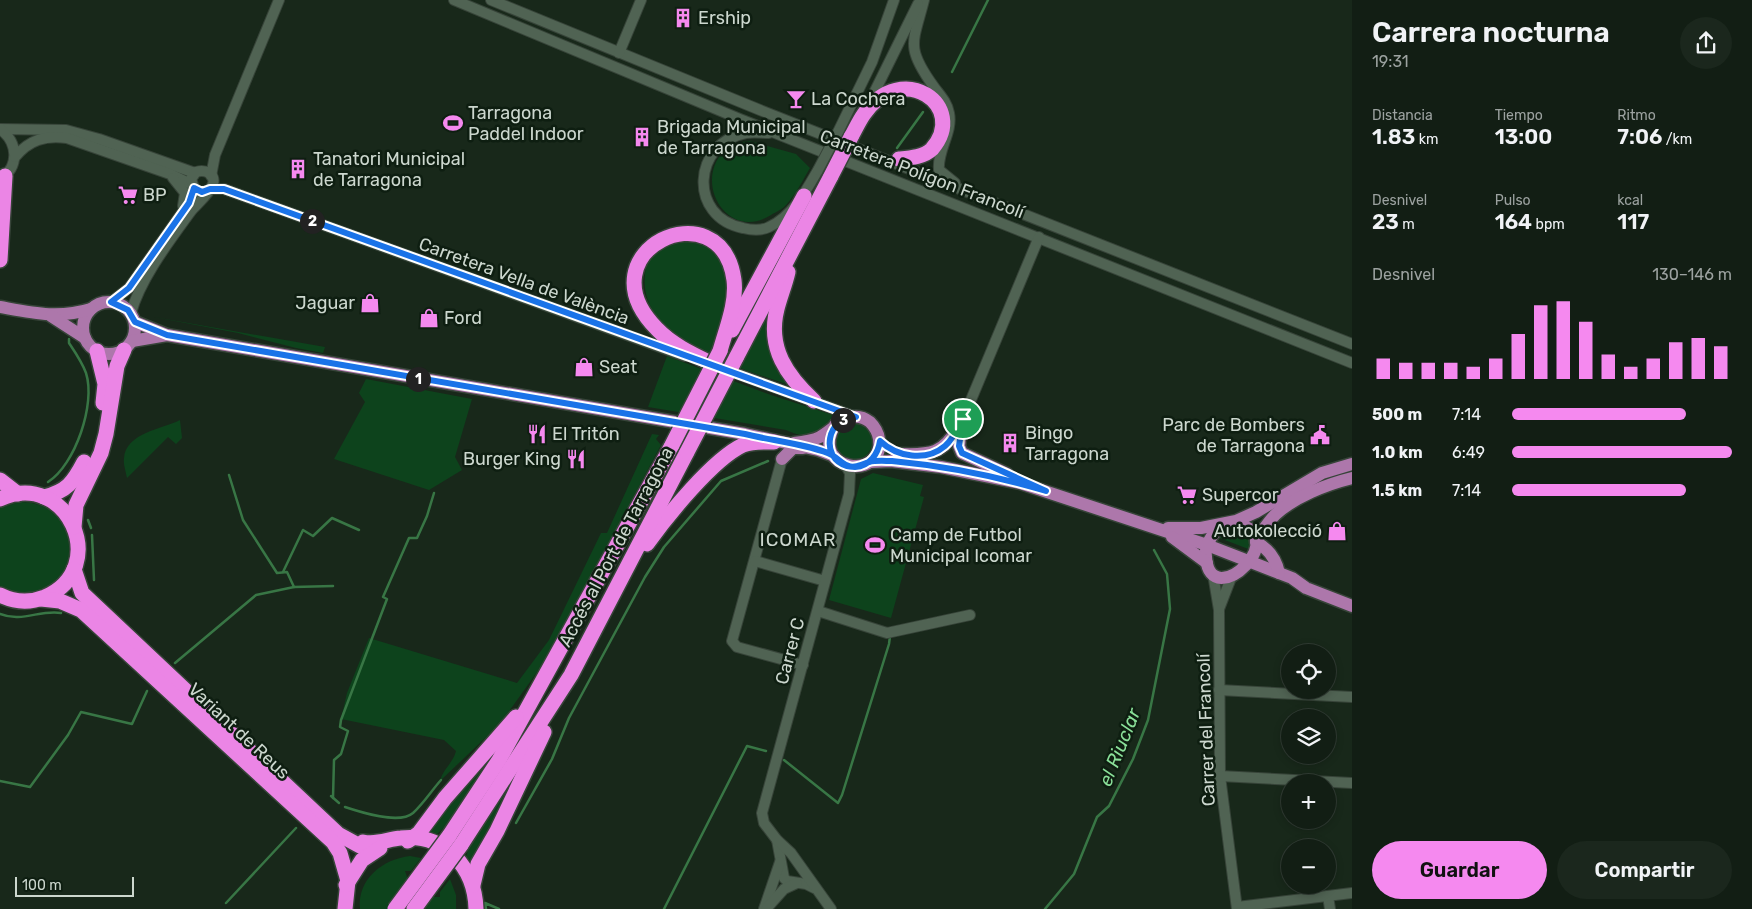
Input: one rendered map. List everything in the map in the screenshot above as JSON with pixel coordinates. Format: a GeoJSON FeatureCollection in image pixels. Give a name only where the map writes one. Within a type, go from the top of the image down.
{"type":"FeatureCollection","features":[{"type":"Feature","properties":{"kind":"highway"},"geometry":{"type":"LineString","coordinates":[[864,113],[887,94],[900,88],[915,89],[933,99],[941,116],[939,136],[931,150],[924,154],[899,159]]}},
{"type":"Feature","properties":{"kind":"highway","name":"Accés al Port de Tarragona"},"geometry":{"type":"LineString","coordinates":[[455,841],[555,701],[796,244],[824,173],[844,135],[864,113]]}},
{"type":"Feature","properties":{"kind":"highway"},"geometry":{"type":"LineString","coordinates":[[0,260],[2,178]]}},
{"type":"Feature","properties":{"kind":"highway","name":"Accés al Port de Tarragona"},"geometry":{"type":"LineString","coordinates":[[414,909],[455,841],[538,691],[672,445],[720,351],[804,196]]}},
{"type":"Feature","properties":{"kind":"highway"},"geometry":{"type":"LineString","coordinates":[[720,351],[734,294],[734,283],[728,259],[721,248],[697,234],[684,233],[659,240],[641,257],[636,268],[635,290],[643,312],[668,338],[722,368]]}},
{"type":"Feature","properties":{"kind":"highway"},"geometry":{"type":"LineString","coordinates":[[796,244],[777,308],[775,333],[779,359],[786,370],[814,401]]}},
{"type":"Feature","properties":{"kind":"highway"},"geometry":{"type":"LineString","coordinates":[[41,599],[64,584],[74,569],[78,548],[74,527],[76,505],[101,453],[117,366],[128,345]]}},
{"type":"Feature","properties":{"kind":"highway"},"geometry":{"type":"LineString","coordinates":[[0,499],[18,494],[44,497],[61,493],[76,478],[91,451],[104,398],[105,384],[97,351]]}},
{"type":"Feature","properties":{"kind":"highway"},"geometry":{"type":"LineString","coordinates":[[602,612],[653,536],[692,489],[733,450],[755,442],[780,442]]}},
{"type":"Feature","properties":{"kind":"highway"},"geometry":{"type":"LineString","coordinates":[[0,480],[18,494]]}},
{"type":"Feature","properties":{"kind":"highway"},"geometry":{"type":"LineString","coordinates":[[44,497],[65,512],[74,527]]}},
{"type":"Feature","properties":{"kind":"highway"},"geometry":{"type":"LineString","coordinates":[[74,569],[82,593],[95,614]]}},
{"type":"Feature","properties":{"kind":"highway"},"geometry":{"type":"LineString","coordinates":[[0,596],[23,601],[41,599],[69,604],[95,614]]}},
{"type":"Feature","properties":{"kind":"highway","name":"Variant de Reus"},"geometry":{"type":"LineString","coordinates":[[95,614],[320,815]]}},
{"type":"Feature","properties":{"kind":"highway","name":"Variant de Reus"},"geometry":{"type":"LineString","coordinates":[[95,614],[333,842],[340,853],[348,881]]}},
{"type":"Feature","properties":{"kind":"highway"},"geometry":{"type":"LineString","coordinates":[[342,904],[348,881],[358,864],[376,849],[419,833],[445,798],[538,691]]}},
{"type":"Feature","properties":{"kind":"highway"},"geometry":{"type":"LineString","coordinates":[[473,884],[478,864],[497,831],[549,722],[555,701]]}},
{"type":"Feature","properties":{"kind":"highway"},"geometry":{"type":"LineString","coordinates":[[320,815],[342,833],[358,841],[379,843],[406,839],[436,843],[449,850],[463,864],[473,884],[476,909]]}},
{"type":"Feature","properties":{"kind":"highway"},"geometry":{"type":"LineString","coordinates":[[320,815],[338,834],[347,840],[360,846],[376,849]]}},
{"type":"Feature","properties":{"kind":"highway"},"geometry":{"type":"LineString","coordinates":[[322,833],[336,854],[340,866],[342,904]]}},
{"type":"Feature","properties":{"kind":"highway"},"geometry":{"type":"LineString","coordinates":[[406,839],[429,846],[460,869],[470,893],[471,909]]}},
{"type":"Feature","properties":{"kind":"highway"},"geometry":{"type":"LineString","coordinates":[[395,909],[455,841]]}},
{"type":"Feature","properties":{"kind":"main road"},"geometry":{"type":"LineString","coordinates":[[0,307],[51,316],[71,315],[111,302],[120,304],[133,318],[167,335],[745,434],[834,456],[846,466],[862,466],[870,462],[875,456],[880,441]]}},
{"type":"Feature","properties":{"kind":"main road"},"geometry":{"type":"LineString","coordinates":[[85,338],[84,320],[91,309]]}},
{"type":"Feature","properties":{"kind":"main road"},"geometry":{"type":"LineString","coordinates":[[51,316],[85,338],[97,351],[111,354],[128,345],[167,335]]}},
{"type":"Feature","properties":{"kind":"main road"},"geometry":{"type":"LineString","coordinates":[[128,345],[135,332],[133,318]]}},
{"type":"Feature","properties":{"kind":"main road"},"geometry":{"type":"LineString","coordinates":[[780,442],[801,442],[819,437],[842,420],[856,417],[867,420],[874,426],[880,441],[889,449],[941,467]]}},
{"type":"Feature","properties":{"kind":"main road"},"geometry":{"type":"LineString","coordinates":[[901,454],[925,455],[936,451],[946,445],[963,419]]}},
{"type":"Feature","properties":{"kind":"main road"},"geometry":{"type":"LineString","coordinates":[[963,419],[959,446],[962,453],[1046,491]]}},
{"type":"Feature","properties":{"kind":"main road"},"geometry":{"type":"LineString","coordinates":[[834,456],[829,441],[835,425]]}},
{"type":"Feature","properties":{"kind":"main road"},"geometry":{"type":"LineString","coordinates":[[782,459],[792,448],[807,448]]}},
{"type":"Feature","properties":{"kind":"main road"},"geometry":{"type":"LineString","coordinates":[[870,462],[891,461],[941,467],[990,476],[1046,491],[1207,546],[1240,570],[1275,572],[1292,578],[1306,588],[1352,606]]}},
{"type":"Feature","properties":{"kind":"main road"},"geometry":{"type":"LineString","coordinates":[[1160,529],[1202,528],[1226,524],[1256,512],[1322,473],[1352,464]]}},
{"type":"Feature","properties":{"kind":"main road"},"geometry":{"type":"LineString","coordinates":[[1160,529],[1206,563],[1213,574],[1224,578],[1240,570],[1255,551],[1266,527],[1276,514],[1321,488],[1352,478]]}},
{"type":"Feature","properties":{"kind":"main road"},"geometry":{"type":"LineString","coordinates":[[1206,563],[1207,546],[1216,531],[1226,524],[1247,528],[1277,563],[1275,572]]}},
{"type":"Feature","properties":{"kind":"main road"},"geometry":{"type":"LineString","coordinates":[[1292,578],[1302,578],[1352,598]]}},
{"type":"Feature","properties":{"kind":"street"},"geometry":{"type":"LineString","coordinates":[[133,318],[141,287],[211,184],[215,155],[279,0]]}},
{"type":"Feature","properties":{"kind":"street","name":"Carretera Polígon Francolí"},"geometry":{"type":"LineString","coordinates":[[454,0],[774,133],[1352,363]]}},
{"type":"Feature","properties":{"kind":"street","name":"Carretera Polígon Francolí"},"geometry":{"type":"LineString","coordinates":[[491,0],[867,153],[1352,344]]}},
{"type":"Feature","properties":{"kind":"street"},"geometry":{"type":"LineString","coordinates":[[619,53],[641,0]]}},
{"type":"Feature","properties":{"kind":"street","name":"Accés al Port de Tarragona"},"geometry":{"type":"LineString","coordinates":[[844,135],[894,0]]}},
{"type":"Feature","properties":{"kind":"street","name":"Accés al Port de Tarragona"},"geometry":{"type":"LineString","coordinates":[[864,113],[920,0]]}},
{"type":"Feature","properties":{"kind":"street"},"geometry":{"type":"LineString","coordinates":[[924,0],[913,36],[913,50],[921,67],[945,102],[950,115],[948,134],[938,161],[940,172],[972,194]]}},
{"type":"Feature","properties":{"kind":"street"},"geometry":{"type":"LineString","coordinates":[[0,129],[66,130],[198,172],[211,184]]}},
{"type":"Feature","properties":{"kind":"street"},"geometry":{"type":"LineString","coordinates":[[0,129],[12,141],[15,157],[13,166],[2,178]]}},
{"type":"Feature","properties":{"kind":"street"},"geometry":{"type":"LineString","coordinates":[[774,133],[746,133],[724,142],[716,148],[709,158],[703,179],[707,199],[714,212],[725,222],[736,227],[752,230],[767,228],[780,221],[804,196]]}},
{"type":"Feature","properties":{"kind":"street"},"geometry":{"type":"LineString","coordinates":[[15,157],[30,142],[53,136],[66,138],[170,174],[192,186]]}},
{"type":"Feature","properties":{"kind":"street"},"geometry":{"type":"LineString","coordinates":[[867,153],[899,159],[934,174],[940,172]]}},
{"type":"Feature","properties":{"kind":"street"},"geometry":{"type":"LineString","coordinates":[[111,302],[129,288],[193,195],[192,186],[198,172],[215,155]]}},
{"type":"Feature","properties":{"kind":"street","name":"Accés al Port de Tarragona"},"geometry":{"type":"LineString","coordinates":[[804,196],[824,173]]}},
{"type":"Feature","properties":{"kind":"street"},"geometry":{"type":"LineString","coordinates":[[170,174],[180,184],[185,193],[185,202],[178,218]]}},
{"type":"Feature","properties":{"kind":"street","name":"Carretera Vella de València"},"geometry":{"type":"LineString","coordinates":[[192,186],[200,192],[211,184],[856,417]]}},
{"type":"Feature","properties":{"kind":"street"},"geometry":{"type":"LineString","coordinates":[[963,419],[1039,237]]}},
{"type":"Feature","properties":{"kind":"street"},"geometry":{"type":"LineString","coordinates":[[782,459],[733,644],[803,665]]}},
{"type":"Feature","properties":{"kind":"street","name":"Carrer C"},"geometry":{"type":"LineString","coordinates":[[831,909],[815,889],[799,863],[764,823],[762,813],[849,494],[850,473],[846,466]]}},
{"type":"Feature","properties":{"kind":"street"},"geometry":{"type":"LineString","coordinates":[[755,561],[825,580]]}},
{"type":"Feature","properties":{"kind":"street","name":"Carrer del Francolí"},"geometry":{"type":"LineString","coordinates":[[1219,610],[1240,570]]}},
{"type":"Feature","properties":{"kind":"street","name":"Carrer del Francolí"},"geometry":{"type":"LineString","coordinates":[[1213,574],[1219,610],[1220,776],[1237,908]]}},
{"type":"Feature","properties":{"kind":"street"},"geometry":{"type":"LineString","coordinates":[[818,611],[887,632],[970,616]]}},
{"type":"Feature","properties":{"kind":"street"},"geometry":{"type":"LineString","coordinates":[[1219,690],[1352,697]]}},
{"type":"Feature","properties":{"kind":"street"},"geometry":{"type":"LineString","coordinates":[[1220,776],[1352,783]]}},
{"type":"Feature","properties":{"kind":"street","name":"Carrer C"},"geometry":{"type":"LineString","coordinates":[[777,840],[784,878],[787,881],[806,884],[815,889]]}},
{"type":"Feature","properties":{"kind":"street"},"geometry":{"type":"LineString","coordinates":[[765,909],[782,859]]}},
{"type":"Feature","properties":{"kind":"street"},"geometry":{"type":"LineString","coordinates":[[765,909],[784,889],[798,883],[799,863]]}},
{"type":"Feature","properties":{"kind":"street"},"geometry":{"type":"LineString","coordinates":[[1237,908],[1352,893]]}},
{"type":"Feature","properties":{"kind":"street"},"geometry":{"type":"LineString","coordinates":[[1328,896],[1330,909]]}},
{"type":"Feature","properties":{"kind":"green space"},"geometry":{"type":"Polygon","coordinates":[[[750,141],[796,154],[810,168],[785,206],[771,215],[754,222],[739,221],[727,214],[718,202],[713,188],[713,173],[718,158],[731,145],[750,141]]]}},
{"type":"Feature","properties":{"kind":"green space"},"geometry":{"type":"Polygon","coordinates":[[[681,240],[707,245],[717,253],[726,267],[729,306],[713,347],[744,357],[772,304],[791,386],[722,361],[697,349],[675,335],[658,318],[647,298],[646,267],[657,251],[681,240]]]}},
{"type":"Feature","properties":{"kind":"green space"},"geometry":{"type":"Polygon","coordinates":[[[154,317],[325,347],[323,353],[238,333],[154,317]]]}},
{"type":"Feature","properties":{"kind":"green space"},"geometry":{"type":"Polygon","coordinates":[[[667,356],[771,395],[836,416],[814,433],[802,435],[786,430],[648,407],[667,356]]]}},
{"type":"Feature","properties":{"kind":"green space"},"geometry":{"type":"Polygon","coordinates":[[[366,379],[472,399],[455,457],[462,470],[429,490],[334,459],[365,402],[359,393],[366,379]]]}},
{"type":"Feature","properties":{"kind":"green space"},"geometry":{"type":"Polygon","coordinates":[[[180,420],[182,438],[176,444],[168,437],[127,478],[124,458],[126,450],[131,443],[146,433],[180,420]]]}},
{"type":"Feature","properties":{"kind":"green space"},"geometry":{"type":"Polygon","coordinates":[[[854,424],[861,425],[867,429],[871,435],[871,449],[867,455],[861,459],[854,460],[847,459],[841,455],[837,449],[836,442],[837,435],[841,429],[847,425],[854,424]]]}},
{"type":"Feature","properties":{"kind":"green space"},"geometry":{"type":"Polygon","coordinates":[[[652,434],[659,435],[656,439],[661,445],[550,654],[500,724],[440,781],[456,751],[444,740],[341,719],[347,693],[369,638],[517,683],[549,640],[601,533],[607,533],[652,434]]]}},
{"type":"Feature","properties":{"kind":"green space","name":"Camp de Futbol Municipal Icomar"},"geometry":{"type":"Polygon","coordinates":[[[873,473],[923,485],[920,496],[924,497],[891,618],[829,600],[861,479],[873,473]]]}},
{"type":"Feature","properties":{"kind":"green space"},"geometry":{"type":"Polygon","coordinates":[[[18,502],[40,505],[56,515],[66,530],[70,547],[67,565],[58,580],[43,591],[22,595],[0,589],[0,508],[18,502]]]}},
{"type":"Feature","properties":{"kind":"green space"},"geometry":{"type":"Polygon","coordinates":[[[1228,530],[1245,534],[1251,545],[1251,550],[1217,537],[1228,530]]]}},
{"type":"Feature","properties":{"kind":"green space"},"geometry":{"type":"Polygon","coordinates":[[[500,745],[451,821],[436,835],[428,832],[447,804],[500,745]]]}},
{"type":"Feature","properties":{"kind":"green space"},"geometry":{"type":"Polygon","coordinates":[[[524,761],[472,864],[466,857],[469,846],[524,761]]]}},
{"type":"Feature","properties":{"kind":"green space"},"geometry":{"type":"Polygon","coordinates":[[[410,856],[421,858],[411,871],[405,871],[407,877],[434,897],[440,897],[440,892],[450,879],[456,895],[456,909],[360,909],[360,898],[363,888],[374,872],[390,861],[410,856]]]}},
{"type":"Feature","properties":{"kind":"waterway","name":"el Riuclar"},"geometry":{"type":"LineString","coordinates":[[952,72],[988,0]]}},
{"type":"Feature","properties":{"kind":"waterway","name":"el Riuclar"},"geometry":{"type":"LineString","coordinates":[[897,148],[923,112]]}},
{"type":"Feature","properties":{"kind":"waterway"},"geometry":{"type":"LineString","coordinates":[[48,482],[58,474],[75,448],[81,433],[88,401],[86,373],[69,343],[69,339]]}},
{"type":"Feature","properties":{"kind":"waterway"},"geometry":{"type":"LineString","coordinates":[[516,823],[552,759],[569,718],[645,577],[664,547],[721,481],[768,461]]}},
{"type":"Feature","properties":{"kind":"waterway"},"geometry":{"type":"LineString","coordinates":[[229,475],[243,520],[277,573],[287,572],[294,587]]}},
{"type":"Feature","properties":{"kind":"waterway"},"geometry":{"type":"LineString","coordinates":[[333,798],[334,760],[341,754],[348,731],[340,727],[341,720],[387,599],[383,597],[409,538],[417,538],[427,516],[434,493]]}},
{"type":"Feature","properties":{"kind":"waterway"},"geometry":{"type":"LineString","coordinates":[[283,572],[303,530],[313,536],[332,518],[359,530]]}},
{"type":"Feature","properties":{"kind":"waterway"},"geometry":{"type":"LineString","coordinates":[[88,520],[91,528]]}},
{"type":"Feature","properties":{"kind":"waterway"},"geometry":{"type":"LineString","coordinates":[[92,535],[94,580]]}},
{"type":"Feature","properties":{"kind":"waterway","name":"el Riuclar"},"geometry":{"type":"LineString","coordinates":[[1045,909],[1074,874],[1097,817],[1109,806],[1133,759],[1148,720],[1170,609],[1167,574],[1154,550]]}},
{"type":"Feature","properties":{"kind":"waterway"},"geometry":{"type":"LineString","coordinates":[[175,663],[256,595],[294,587],[333,586]]}},
{"type":"Feature","properties":{"kind":"waterway"},"geometry":{"type":"LineString","coordinates":[[0,614],[24,617],[54,612],[61,613]]}},
{"type":"Feature","properties":{"kind":"waterway"},"geometry":{"type":"LineString","coordinates":[[784,760],[838,803],[890,636]]}},
{"type":"Feature","properties":{"kind":"waterway"},"geometry":{"type":"LineString","coordinates":[[0,781],[30,787],[68,735],[81,712],[132,724],[147,691]]}},
{"type":"Feature","properties":{"kind":"waterway"},"geometry":{"type":"LineString","coordinates":[[664,909],[747,746],[766,751]]}},
{"type":"Feature","properties":{"kind":"waterway"},"geometry":{"type":"LineString","coordinates":[[345,807],[389,818],[407,816],[417,809],[441,780]]}},
{"type":"Feature","properties":{"kind":"waterway"},"geometry":{"type":"LineString","coordinates":[[331,796],[339,803]]}},
{"type":"Feature","properties":{"kind":"waterway"},"geometry":{"type":"LineString","coordinates":[[226,903],[296,828]]}},
{"type":"Feature","properties":{"kind":"waterway"},"geometry":{"type":"LineString","coordinates":[[486,909],[485,903],[499,909]]}},
{"type":"Feature","properties":{"kind":"place","name":"Ership"},"geometry":{"type":"Point","coordinates":[683,18]}},
{"type":"Feature","properties":{"kind":"place","name":"La Cochera"},"geometry":{"type":"Point","coordinates":[796,99]}},
{"type":"Feature","properties":{"kind":"place","name":"Tarragona Paddel Indoor"},"geometry":{"type":"Point","coordinates":[453,123]}},
{"type":"Feature","properties":{"kind":"place","name":"Brigada Municipal de Tarragona"},"geometry":{"type":"Point","coordinates":[642,137]}},
{"type":"Feature","properties":{"kind":"place","name":"Tanatori Municipal de Tarragona"},"geometry":{"type":"Point","coordinates":[298,169]}},
{"type":"Feature","properties":{"kind":"place","name":"BP"},"geometry":{"type":"Point","coordinates":[128,195]}},
{"type":"Feature","properties":{"kind":"place","name":"Jaguar"},"geometry":{"type":"Point","coordinates":[370,303]}},
{"type":"Feature","properties":{"kind":"place","name":"Ford"},"geometry":{"type":"Point","coordinates":[429,318]}},
{"type":"Feature","properties":{"kind":"place","name":"Seat"},"geometry":{"type":"Point","coordinates":[584,367]}},
{"type":"Feature","properties":{"kind":"place","name":"El Tritón"},"geometry":{"type":"Point","coordinates":[537,434]}},
{"type":"Feature","properties":{"kind":"place","name":"Parc de Bombers de Tarragona"},"geometry":{"type":"Point","coordinates":[1320,435]}},
{"type":"Feature","properties":{"kind":"place","name":"Bingo Tarragona"},"geometry":{"type":"Point","coordinates":[1010,443]}},
{"type":"Feature","properties":{"kind":"place","name":"Burger King"},"geometry":{"type":"Point","coordinates":[576,459]}},
{"type":"Feature","properties":{"kind":"place","name":"Supercor"},"geometry":{"type":"Point","coordinates":[1187,495]}},
{"type":"Feature","properties":{"kind":"place","name":"Autokolecció"},"geometry":{"type":"Point","coordinates":[1337,531]}},
{"type":"Feature","properties":{"kind":"place","name":"Camp de Futbol Municipal Icomar"},"geometry":{"type":"Point","coordinates":[875,545]}},
{"type":"Feature","properties":{"kind":"district","name":"ICOMAR"},"geometry":{"type":"Point","coordinates":[798,539]}},
{"type":"Feature","properties":{"kind":"route"},"geometry":{"type":"LineString","coordinates":[[963,419],[955,434],[946,445],[936,451],[925,455],[897,454],[880,441],[875,456],[870,462],[862,466],[846,466],[834,456],[818,450],[774,442],[745,434],[584,408],[167,335],[135,322],[128,310],[120,304],[111,302],[122,296],[129,288],[189,203],[194,188],[197,192],[210,189],[224,189],[856,417],[842,420],[835,425],[829,441],[830,449],[834,456],[839,462],[846,466],[854,467],[862,466],[870,462],[891,461],[941,467],[990,476],[1046,491],[967,457],[962,453],[959,446],[963,419]]}}]}
